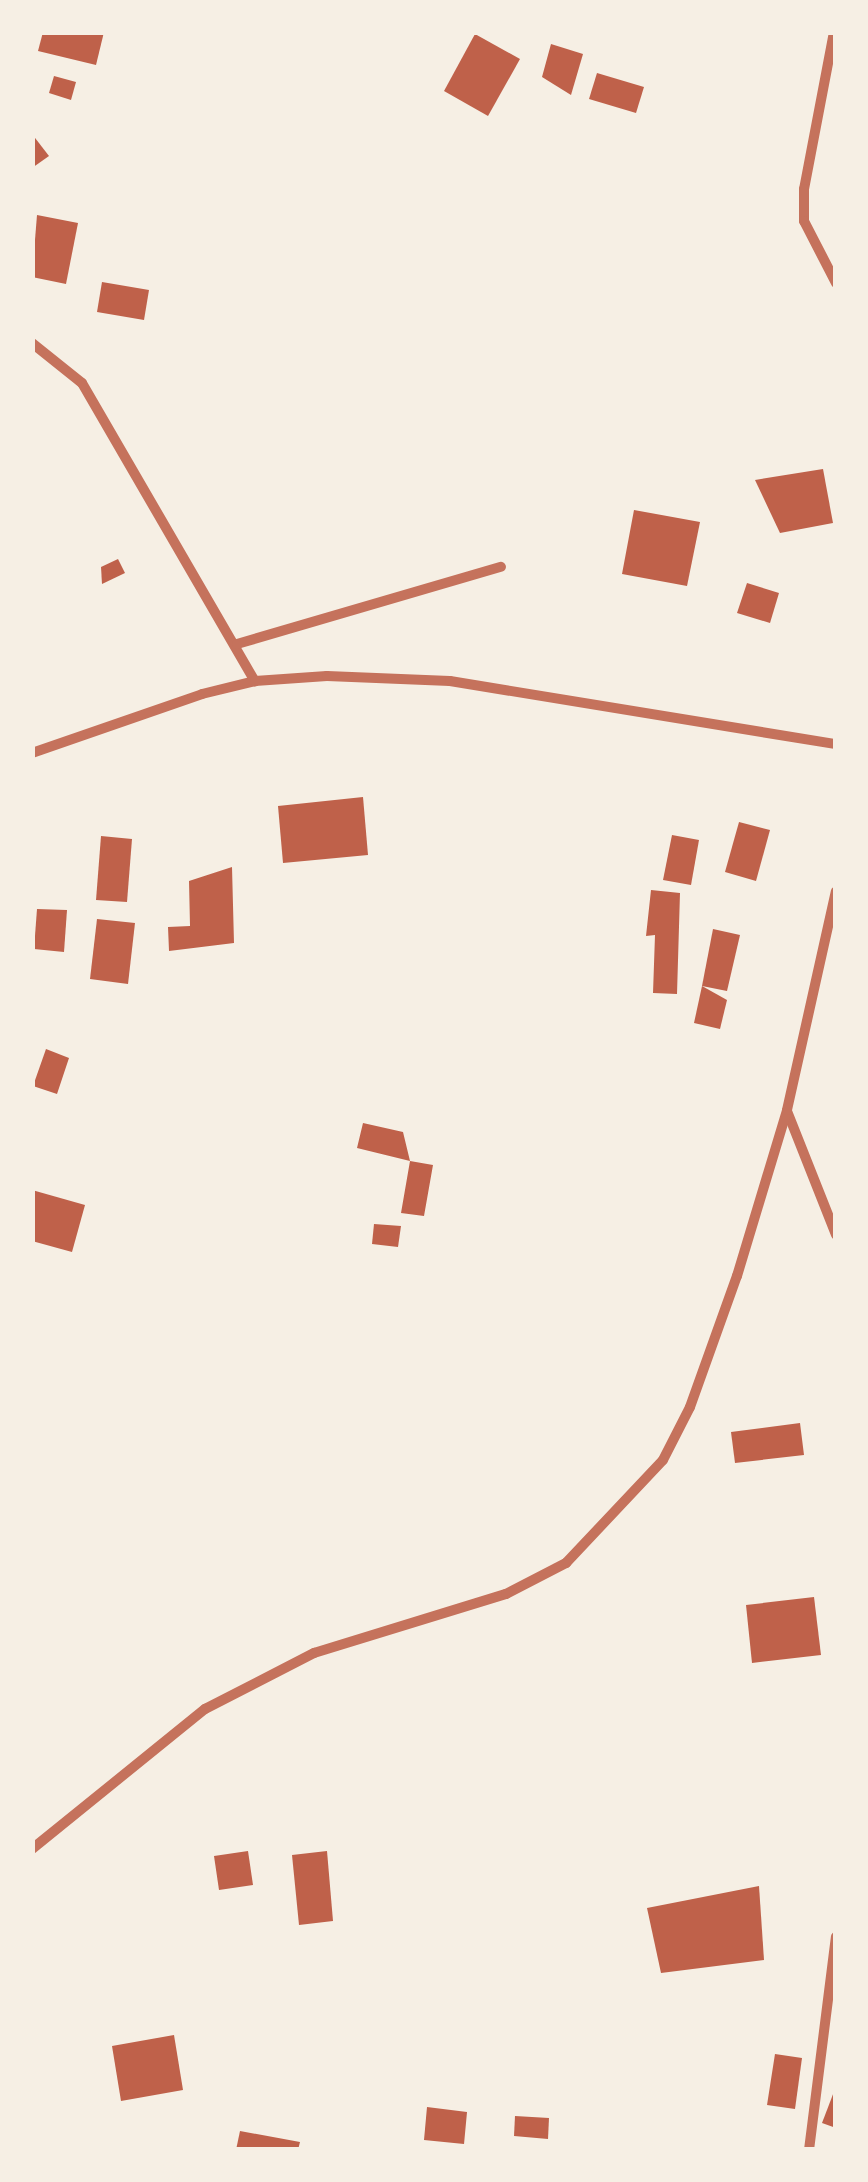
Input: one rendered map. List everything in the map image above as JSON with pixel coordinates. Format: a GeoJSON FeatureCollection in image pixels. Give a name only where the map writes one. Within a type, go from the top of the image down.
{"type":"FeatureCollection","features":[{"type":"Feature","properties":{"kind":"street"},"geometry":{"type":"LineString","coordinates":[[834,32],[804,189],[804,221],[836,283]]}},
{"type":"Feature","properties":{"kind":"street"},"geometry":{"type":"LineString","coordinates":[[32,342],[82,383],[238,644],[255,681]]}},
{"type":"Feature","properties":{"kind":"street"},"geometry":{"type":"LineString","coordinates":[[238,644],[501,567]]}},
{"type":"Feature","properties":{"kind":"street"},"geometry":{"type":"LineString","coordinates":[[32,752],[255,681],[450,681],[836,744]]}},
{"type":"Feature","properties":{"kind":"street"},"geometry":{"type":"LineString","coordinates":[[32,1849],[206,1709],[314,1653],[506,1594],[566,1563],[612,1520],[663,1460],[690,1408],[786,1110],[836,890]]}},
{"type":"Feature","properties":{"kind":"street"},"geometry":{"type":"LineString","coordinates":[[786,1110],[836,1235]]}},
{"type":"Feature","properties":{"kind":"street"},"geometry":{"type":"LineString","coordinates":[[809,2150],[836,1936]]}},
{"type":"Feature","properties":{"kind":"building"},"geometry":{"type":"Polygon","coordinates":[[[43,32],[104,32],[96,65],[38,51],[43,32]]]}},
{"type":"Feature","properties":{"kind":"building"},"geometry":{"type":"Polygon","coordinates":[[[475,34],[520,59],[488,116],[444,91],[475,34]]]}},
{"type":"Feature","properties":{"kind":"building"},"geometry":{"type":"Polygon","coordinates":[[[551,44],[583,54],[571,95],[542,77],[551,44]]]}},
{"type":"Feature","properties":{"kind":"building"},"geometry":{"type":"Polygon","coordinates":[[[597,73],[644,87],[636,113],[589,99],[597,73]]]}},
{"type":"Feature","properties":{"kind":"building"},"geometry":{"type":"Polygon","coordinates":[[[54,76],[76,82],[71,100],[49,93],[54,76]]]}},
{"type":"Feature","properties":{"kind":"building"},"geometry":{"type":"Polygon","coordinates":[[[32,134],[49,156],[32,168],[32,134]]]}},
{"type":"Feature","properties":{"kind":"building"},"geometry":{"type":"Polygon","coordinates":[[[37,215],[78,223],[66,284],[32,277],[37,215]]]}},
{"type":"Feature","properties":{"kind":"building"},"geometry":{"type":"Polygon","coordinates":[[[102,282],[149,290],[144,320],[97,312],[102,282]]]}},
{"type":"Feature","properties":{"kind":"building"},"geometry":{"type":"Polygon","coordinates":[[[823,469],[833,523],[780,533],[755,480],[823,469]]]}},
{"type":"Feature","properties":{"kind":"building"},"geometry":{"type":"Polygon","coordinates":[[[634,510],[700,522],[687,586],[622,574],[634,510]]]}},
{"type":"Feature","properties":{"kind":"building"},"geometry":{"type":"Polygon","coordinates":[[[118,559],[125,573],[102,584],[101,567],[118,559]]]}},
{"type":"Feature","properties":{"kind":"building"},"geometry":{"type":"Polygon","coordinates":[[[747,583],[779,593],[770,623],[737,613],[747,583]]]}},
{"type":"Feature","properties":{"kind":"building"},"geometry":{"type":"Polygon","coordinates":[[[363,797],[368,855],[283,863],[278,806],[363,797]]]}},
{"type":"Feature","properties":{"kind":"building"},"geometry":{"type":"Polygon","coordinates":[[[739,822],[770,830],[756,881],[725,872],[739,822]]]}},
{"type":"Feature","properties":{"kind":"building"},"geometry":{"type":"Polygon","coordinates":[[[672,835],[699,840],[691,885],[663,880],[672,835]]]}},
{"type":"Feature","properties":{"kind":"building"},"geometry":{"type":"Polygon","coordinates":[[[101,836],[132,839],[127,902],[96,900],[101,836]]]}},
{"type":"Feature","properties":{"kind":"building"},"geometry":{"type":"Polygon","coordinates":[[[232,867],[234,943],[169,951],[168,927],[190,926],[189,881],[232,867]]]}},
{"type":"Feature","properties":{"kind":"building"},"geometry":{"type":"Polygon","coordinates":[[[651,890],[680,893],[677,994],[653,993],[655,935],[646,936],[651,890]]]}},
{"type":"Feature","properties":{"kind":"building"},"geometry":{"type":"Polygon","coordinates":[[[37,909],[67,910],[64,952],[34,949],[37,909]]]}},
{"type":"Feature","properties":{"kind":"building"},"geometry":{"type":"Polygon","coordinates":[[[97,919],[135,923],[128,984],[90,979],[97,919]]]}},
{"type":"Feature","properties":{"kind":"building"},"geometry":{"type":"Polygon","coordinates":[[[713,929],[740,935],[727,991],[702,986],[713,929]]]}},
{"type":"Feature","properties":{"kind":"building"},"geometry":{"type":"Polygon","coordinates":[[[702,986],[727,1000],[720,1029],[694,1023],[702,986]]]}},
{"type":"Feature","properties":{"kind":"building"},"geometry":{"type":"Polygon","coordinates":[[[46,1049],[69,1058],[57,1094],[33,1086],[46,1049]]]}},
{"type":"Feature","properties":{"kind":"building"},"geometry":{"type":"Polygon","coordinates":[[[363,1123],[403,1132],[410,1161],[357,1148],[363,1123]]]}},
{"type":"Feature","properties":{"kind":"building"},"geometry":{"type":"Polygon","coordinates":[[[410,1161],[433,1165],[424,1216],[401,1213],[410,1161]]]}},
{"type":"Feature","properties":{"kind":"building"},"geometry":{"type":"Polygon","coordinates":[[[32,1190],[85,1205],[72,1252],[32,1241],[32,1190]]]}},
{"type":"Feature","properties":{"kind":"building"},"geometry":{"type":"Polygon","coordinates":[[[374,1224],[401,1226],[398,1247],[372,1244],[374,1224]]]}},
{"type":"Feature","properties":{"kind":"building"},"geometry":{"type":"Polygon","coordinates":[[[800,1423],[804,1455],[735,1463],[731,1432],[800,1423]]]}},
{"type":"Feature","properties":{"kind":"building"},"geometry":{"type":"Polygon","coordinates":[[[814,1597],[821,1655],[752,1663],[746,1605],[814,1597]]]}},
{"type":"Feature","properties":{"kind":"building"},"geometry":{"type":"Polygon","coordinates":[[[248,1851],[253,1885],[219,1890],[214,1856],[248,1851]]]}},
{"type":"Feature","properties":{"kind":"building"},"geometry":{"type":"Polygon","coordinates":[[[327,1851],[333,1921],[299,1925],[292,1855],[327,1851]]]}},
{"type":"Feature","properties":{"kind":"building"},"geometry":{"type":"Polygon","coordinates":[[[759,1886],[764,1960],[661,1973],[647,1908],[759,1886]]]}},
{"type":"Feature","properties":{"kind":"building"},"geometry":{"type":"Polygon","coordinates":[[[174,2035],[183,2090],[121,2101],[112,2046],[174,2035]]]}},
{"type":"Feature","properties":{"kind":"building"},"geometry":{"type":"Polygon","coordinates":[[[775,2054],[802,2058],[795,2109],[767,2105],[775,2054]]]}},
{"type":"Feature","properties":{"kind":"building"},"geometry":{"type":"Polygon","coordinates":[[[836,2089],[836,2128],[822,2123],[836,2089]]]}},
{"type":"Feature","properties":{"kind":"building"},"geometry":{"type":"Polygon","coordinates":[[[427,2107],[467,2112],[464,2144],[424,2140],[427,2107]]]}},
{"type":"Feature","properties":{"kind":"building"},"geometry":{"type":"Polygon","coordinates":[[[515,2116],[549,2118],[548,2139],[514,2136],[515,2116]]]}},
{"type":"Feature","properties":{"kind":"building"},"geometry":{"type":"Polygon","coordinates":[[[240,2131],[300,2142],[298,2150],[236,2150],[240,2131]]]}}]}
